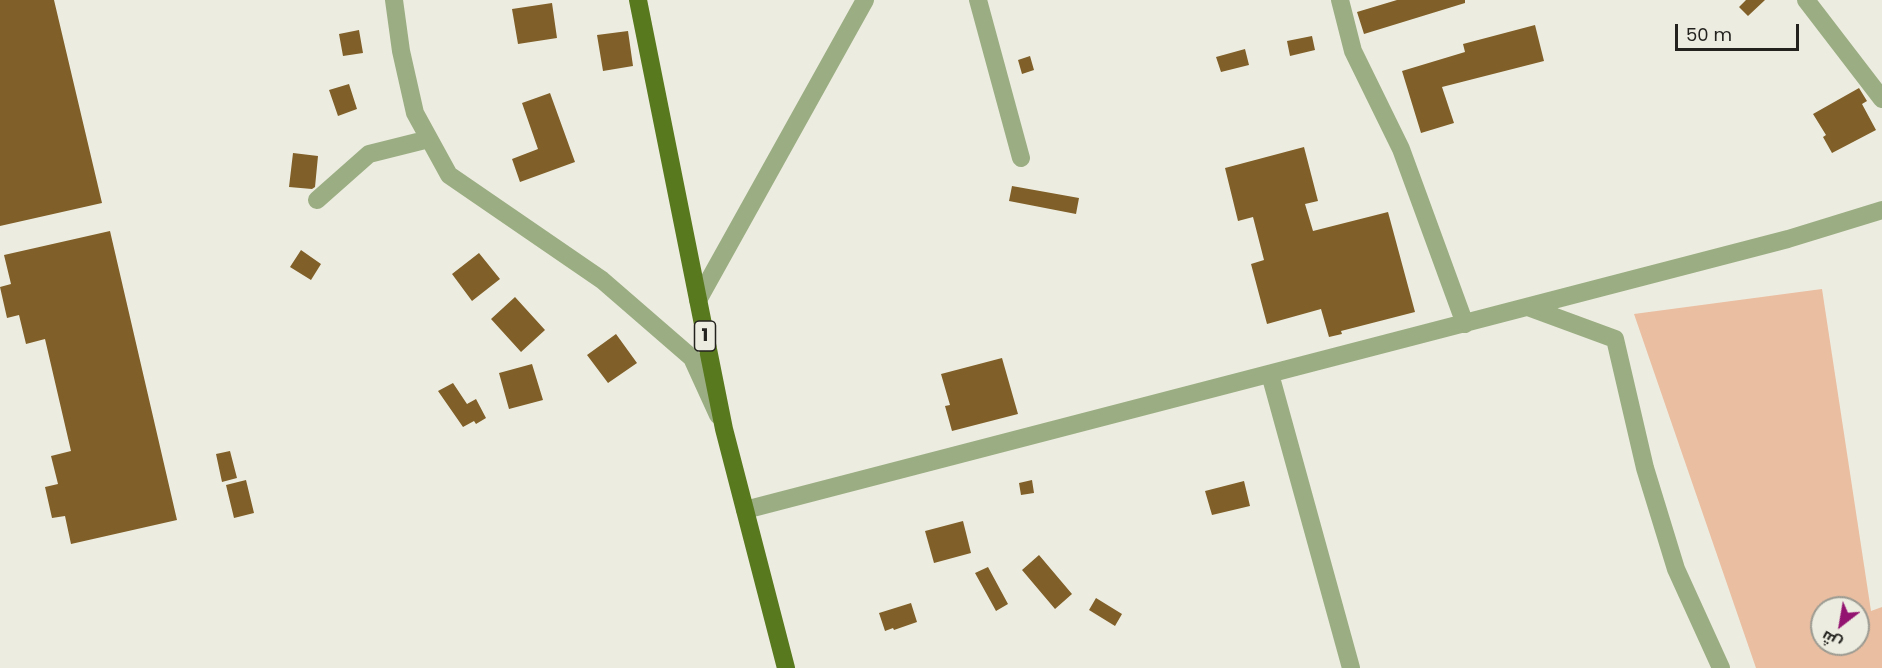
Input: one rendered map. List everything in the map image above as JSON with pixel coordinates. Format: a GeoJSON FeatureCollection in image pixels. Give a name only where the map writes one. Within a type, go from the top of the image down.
{"type":"FeatureCollection","features":[{"type":"Feature","properties":{"kind":"main road","name":"1"},"geometry":{"type":"LineString","coordinates":[[638,0],[724,429],[786,668]]}},
{"type":"Feature","properties":{"kind":"street"},"geometry":{"type":"LineString","coordinates":[[394,0],[401,51],[415,113],[449,175],[602,280],[692,358],[724,429]]}},
{"type":"Feature","properties":{"kind":"street"},"geometry":{"type":"LineString","coordinates":[[698,300],[865,0]]}},
{"type":"Feature","properties":{"kind":"street"},"geometry":{"type":"LineString","coordinates":[[978,0],[1021,158]]}},
{"type":"Feature","properties":{"kind":"street"},"geometry":{"type":"LineString","coordinates":[[1340,0],[1353,51],[1401,149],[1465,324]]}},
{"type":"Feature","properties":{"kind":"street"},"geometry":{"type":"LineString","coordinates":[[1806,0],[1882,99]]}},
{"type":"Feature","properties":{"kind":"street"},"geometry":{"type":"LineString","coordinates":[[317,200],[369,154],[429,140]]}},
{"type":"Feature","properties":{"kind":"street"},"geometry":{"type":"LineString","coordinates":[[745,510],[1788,239],[1882,210]]}},
{"type":"Feature","properties":{"kind":"street"},"geometry":{"type":"LineString","coordinates":[[1528,307],[1615,339],[1645,468],[1676,569],[1721,668]]}},
{"type":"Feature","properties":{"kind":"street"},"geometry":{"type":"LineString","coordinates":[[1270,374],[1351,668]]}},
{"type":"Feature","properties":{"kind":"shaded area"},"geometry":{"type":"Polygon","coordinates":[[[1822,289],[1869,596],[1810,596],[1810,656],[1870,656],[1870,604],[1871,611],[1882,607],[1882,668],[1756,668],[1634,314],[1822,289]]]}},
{"type":"Feature","properties":{"kind":"building"},"geometry":{"type":"Polygon","coordinates":[[[0,0],[54,0],[102,203],[0,226],[0,0]]]}},
{"type":"Feature","properties":{"kind":"building"},"geometry":{"type":"Polygon","coordinates":[[[1397,0],[1465,0],[1465,3],[1364,34],[1357,12],[1397,0]]]}},
{"type":"Feature","properties":{"kind":"building"},"geometry":{"type":"Polygon","coordinates":[[[1746,0],[1765,0],[1748,16],[1739,7],[1746,0]]]}},
{"type":"Feature","properties":{"kind":"building"},"geometry":{"type":"Polygon","coordinates":[[[552,3],[557,38],[518,44],[512,9],[552,3]]]}},
{"type":"Feature","properties":{"kind":"building"},"geometry":{"type":"Polygon","coordinates":[[[1535,25],[1544,61],[1442,87],[1454,123],[1421,133],[1402,71],[1465,52],[1463,44],[1535,25]]]}},
{"type":"Feature","properties":{"kind":"building"},"geometry":{"type":"Polygon","coordinates":[[[359,30],[363,53],[343,56],[339,34],[359,30]]]}},
{"type":"Feature","properties":{"kind":"building"},"geometry":{"type":"Polygon","coordinates":[[[628,31],[633,66],[603,71],[597,35],[628,31]]]}},
{"type":"Feature","properties":{"kind":"building"},"geometry":{"type":"Polygon","coordinates":[[[1312,36],[1315,50],[1290,56],[1287,41],[1312,36]]]}},
{"type":"Feature","properties":{"kind":"building"},"geometry":{"type":"Polygon","coordinates":[[[1245,49],[1249,65],[1221,72],[1216,57],[1245,49]]]}},
{"type":"Feature","properties":{"kind":"building"},"geometry":{"type":"Polygon","coordinates":[[[1030,56],[1034,70],[1022,74],[1018,60],[1030,56]]]}},
{"type":"Feature","properties":{"kind":"building"},"geometry":{"type":"Polygon","coordinates":[[[349,84],[357,109],[338,116],[329,90],[349,84]]]}},
{"type":"Feature","properties":{"kind":"building"},"geometry":{"type":"Polygon","coordinates":[[[1859,88],[1867,101],[1862,104],[1876,130],[1832,153],[1823,137],[1826,135],[1813,114],[1859,88]]]}},
{"type":"Feature","properties":{"kind":"building"},"geometry":{"type":"Polygon","coordinates":[[[550,93],[575,162],[520,182],[512,159],[538,149],[522,103],[550,93]]]}},
{"type":"Feature","properties":{"kind":"building"},"geometry":{"type":"Polygon","coordinates":[[[1304,147],[1318,201],[1305,204],[1313,231],[1388,212],[1415,312],[1341,331],[1342,334],[1329,337],[1321,309],[1267,324],[1251,264],[1264,260],[1253,217],[1238,221],[1225,168],[1304,147]]]}},
{"type":"Feature","properties":{"kind":"building"},"geometry":{"type":"Polygon","coordinates":[[[293,153],[318,156],[315,187],[312,189],[289,187],[293,153]]]}},
{"type":"Feature","properties":{"kind":"building"},"geometry":{"type":"Polygon","coordinates":[[[1012,186],[1079,198],[1076,214],[1009,201],[1012,186]]]}},
{"type":"Feature","properties":{"kind":"building"},"geometry":{"type":"Polygon","coordinates":[[[110,231],[177,520],[71,544],[65,516],[52,518],[45,487],[58,484],[51,456],[71,451],[45,339],[26,344],[19,315],[7,318],[0,287],[11,284],[4,255],[110,231]]]}},
{"type":"Feature","properties":{"kind":"building"},"geometry":{"type":"Polygon","coordinates":[[[301,250],[321,264],[311,280],[290,267],[301,250]]]}},
{"type":"Feature","properties":{"kind":"building"},"geometry":{"type":"Polygon","coordinates":[[[479,253],[500,279],[472,301],[452,274],[479,253]]]}},
{"type":"Feature","properties":{"kind":"building"},"geometry":{"type":"Polygon","coordinates":[[[515,297],[545,330],[521,352],[491,319],[515,297]]]}},
{"type":"Feature","properties":{"kind":"building"},"geometry":{"type":"Polygon","coordinates":[[[616,334],[637,363],[608,383],[587,355],[616,334]]]}},
{"type":"Feature","properties":{"kind":"building"},"geometry":{"type":"Polygon","coordinates":[[[1002,358],[1018,414],[952,431],[945,406],[950,405],[941,374],[1002,358]]]}},
{"type":"Feature","properties":{"kind":"building"},"geometry":{"type":"Polygon","coordinates":[[[532,364],[543,400],[509,409],[499,373],[532,364]]]}},
{"type":"Feature","properties":{"kind":"building"},"geometry":{"type":"Polygon","coordinates":[[[453,383],[467,404],[476,399],[486,418],[476,424],[474,421],[463,427],[438,391],[453,383]]]}},
{"type":"Feature","properties":{"kind":"building"},"geometry":{"type":"Polygon","coordinates":[[[230,451],[237,478],[222,482],[216,454],[230,451]]]}},
{"type":"Feature","properties":{"kind":"building"},"geometry":{"type":"Polygon","coordinates":[[[246,480],[254,513],[234,518],[226,485],[246,480]]]}},
{"type":"Feature","properties":{"kind":"building"},"geometry":{"type":"Polygon","coordinates":[[[1032,480],[1034,493],[1021,495],[1019,483],[1032,480]]]}},
{"type":"Feature","properties":{"kind":"building"},"geometry":{"type":"Polygon","coordinates":[[[1244,481],[1250,506],[1212,515],[1205,491],[1244,481]]]}},
{"type":"Feature","properties":{"kind":"building"},"geometry":{"type":"Polygon","coordinates":[[[963,521],[971,553],[934,563],[925,531],[963,521]]]}},
{"type":"Feature","properties":{"kind":"building"},"geometry":{"type":"Polygon","coordinates":[[[1039,555],[1072,594],[1055,609],[1022,570],[1039,555]]]}},
{"type":"Feature","properties":{"kind":"building"},"geometry":{"type":"Polygon","coordinates":[[[988,567],[1008,604],[996,611],[975,573],[988,567]]]}},
{"type":"Feature","properties":{"kind":"building"},"geometry":{"type":"Polygon","coordinates":[[[1096,598],[1122,614],[1115,626],[1089,610],[1096,598]]]}},
{"type":"Feature","properties":{"kind":"building"},"geometry":{"type":"Polygon","coordinates":[[[911,603],[917,622],[885,631],[879,613],[911,603]]]}}]}
